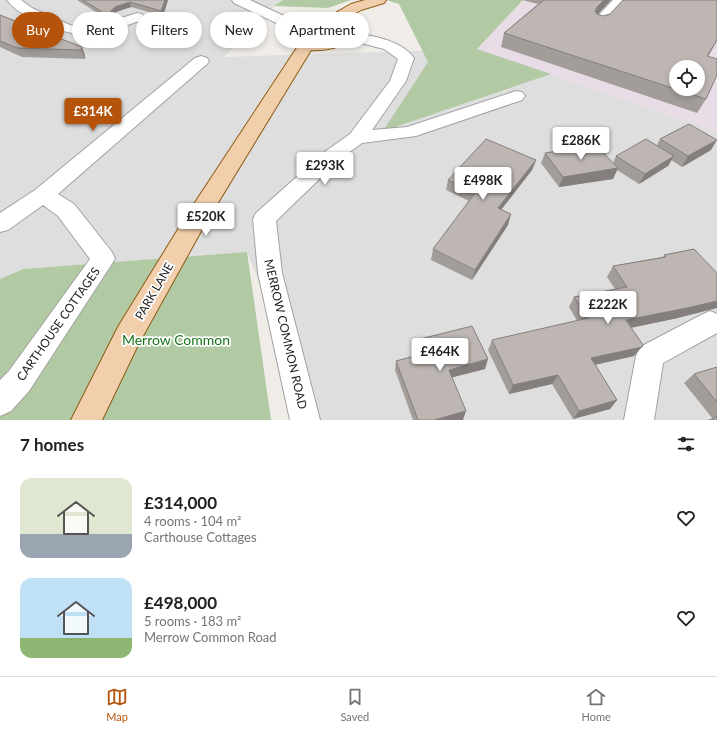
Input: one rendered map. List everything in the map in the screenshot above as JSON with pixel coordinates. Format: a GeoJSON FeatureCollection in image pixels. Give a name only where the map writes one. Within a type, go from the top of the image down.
{"type":"FeatureCollection","features":[{"type":"Feature","properties":{"kind":"main road"},"geometry":{"type":"LineString","coordinates":[[352,12],[356,7],[379,0]]}},
{"type":"Feature","properties":{"kind":"main road","name":"PARK LANE"},"geometry":{"type":"LineString","coordinates":[[86,420],[128,336],[196,219],[295,65],[304,48]]}},
{"type":"Feature","properties":{"kind":"street"},"geometry":{"type":"LineString","coordinates":[[239,0],[275,17]]}},
{"type":"Feature","properties":{"kind":"street"},"geometry":{"type":"LineString","coordinates":[[599,23],[620,0]]}},
{"type":"Feature","properties":{"kind":"street"},"geometry":{"type":"LineString","coordinates":[[16,3],[64,27],[80,31],[100,29],[136,17]]}},
{"type":"Feature","properties":{"kind":"street","name":"MERROW COMMON ROAD"},"geometry":{"type":"LineString","coordinates":[[305,420],[270,273],[264,219],[333,155],[357,138],[398,81],[406,58],[389,46],[369,40]]}},
{"type":"Feature","properties":{"kind":"street"},"geometry":{"type":"LineString","coordinates":[[0,224],[43,195],[201,60]]}},
{"type":"Feature","properties":{"kind":"street"},"geometry":{"type":"LineString","coordinates":[[357,138],[409,132],[516,96]]}},
{"type":"Feature","properties":{"kind":"street","name":"CARTHOUSE COTTAGES"},"geometry":{"type":"LineString","coordinates":[[0,401],[19,381],[103,259],[66,210],[43,195]]}},
{"type":"Feature","properties":{"kind":"street"},"geometry":{"type":"LineString","coordinates":[[639,420],[650,356],[710,324]]}},
{"type":"Feature","properties":{"kind":"shaded area"},"geometry":{"type":"Polygon","coordinates":[[[0,0],[283,0],[267,13],[210,12],[210,48],[233,48],[224,57],[477,49],[717,132],[717,420],[313,420],[247,252],[23,269],[0,279],[0,0]]]}},
{"type":"Feature","properties":{"kind":"shaded area"},"geometry":{"type":"Polygon","coordinates":[[[523,0],[717,0],[717,132],[477,49],[523,0]]]}},
{"type":"Feature","properties":{"kind":"green space"},"geometry":{"type":"Polygon","coordinates":[[[283,0],[351,0],[328,8],[274,6],[283,0]]]}},
{"type":"Feature","properties":{"kind":"green space"},"geometry":{"type":"Polygon","coordinates":[[[386,0],[523,0],[477,49],[551,74],[383,131],[428,62],[399,4],[386,0]]]}},
{"type":"Feature","properties":{"kind":"green space","name":"Merrow Common"},"geometry":{"type":"Polygon","coordinates":[[[247,252],[271,420],[0,420],[0,279],[23,269],[247,252]]]}},
{"type":"Feature","properties":{"kind":"building"},"geometry":{"type":"Polygon","coordinates":[[[83,0],[165,0],[161,11],[130,2],[115,7],[110,12],[102,12],[83,0]]]}},
{"type":"Feature","properties":{"kind":"building"},"geometry":{"type":"Polygon","coordinates":[[[544,0],[604,0],[595,11],[597,14],[603,16],[610,14],[623,0],[717,0],[717,40],[707,56],[717,59],[717,75],[706,99],[697,96],[705,96],[705,60],[669,60],[669,87],[504,33],[544,0]]]}},
{"type":"Feature","properties":{"kind":"building"},"geometry":{"type":"Polygon","coordinates":[[[0,15],[12,20],[12,46],[0,41],[0,15]]]}},
{"type":"Feature","properties":{"kind":"building"},"geometry":{"type":"Polygon","coordinates":[[[64,40],[72,43],[72,48],[82,48],[81,50],[17,48],[64,48],[64,40]]]}},
{"type":"Feature","properties":{"kind":"building"},"geometry":{"type":"Polygon","coordinates":[[[689,124],[717,140],[688,156],[660,139],[689,124]]]}},
{"type":"Feature","properties":{"kind":"building"},"geometry":{"type":"Polygon","coordinates":[[[486,139],[536,160],[498,208],[511,214],[475,270],[433,249],[475,193],[448,180],[486,139]]]}},
{"type":"Feature","properties":{"kind":"building"},"geometry":{"type":"Polygon","coordinates":[[[646,139],[674,156],[645,174],[616,156],[646,139]]]}},
{"type":"Feature","properties":{"kind":"building"},"geometry":{"type":"Polygon","coordinates":[[[596,145],[618,168],[563,177],[545,153],[596,145]]]}},
{"type":"Feature","properties":{"kind":"building"},"geometry":{"type":"Polygon","coordinates":[[[694,249],[717,273],[717,301],[626,320],[643,345],[642,347],[591,358],[617,400],[579,411],[558,375],[513,385],[492,340],[588,318],[574,297],[627,287],[613,266],[666,257],[664,255],[694,249]]]}},
{"type":"Feature","properties":{"kind":"building"},"geometry":{"type":"Polygon","coordinates":[[[472,326],[488,359],[449,370],[466,411],[434,420],[418,420],[396,361],[422,354],[416,340],[472,326]]]}},
{"type":"Feature","properties":{"kind":"building"},"geometry":{"type":"Polygon","coordinates":[[[717,367],[717,402],[694,374],[717,367]]]}},
{"type":"Feature","properties":{"kind":"building"},"geometry":{"type":"Polygon","coordinates":[[[717,417],[717,420],[709,420],[717,417]]]}}]}
